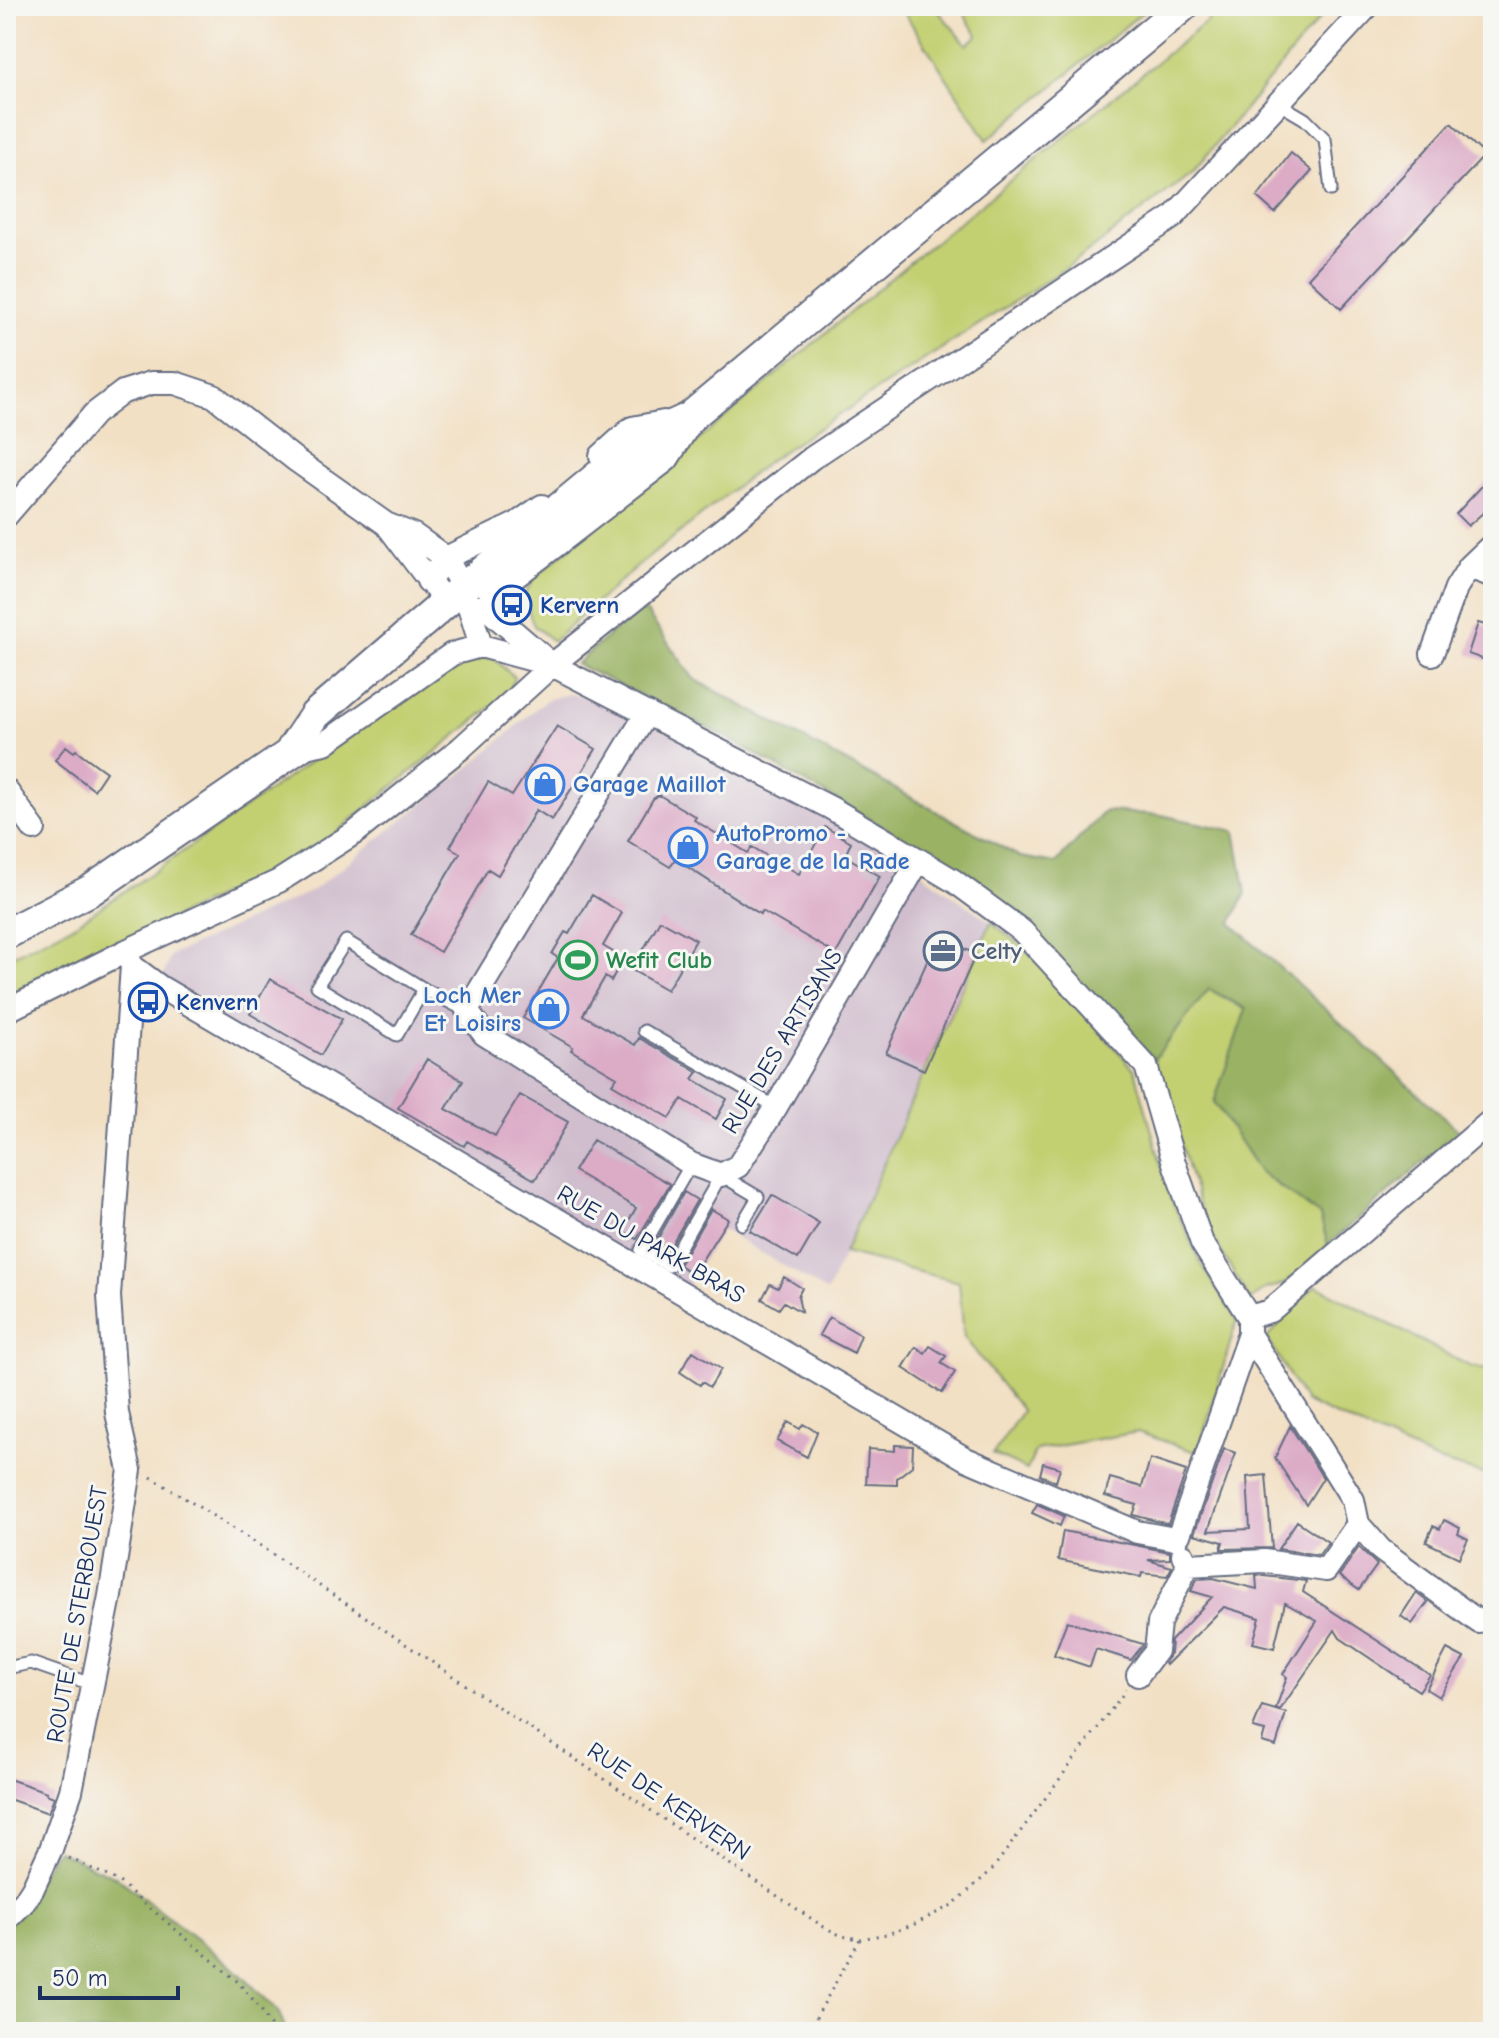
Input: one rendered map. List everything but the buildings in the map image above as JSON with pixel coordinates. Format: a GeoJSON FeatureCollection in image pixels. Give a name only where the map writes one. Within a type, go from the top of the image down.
{"type":"FeatureCollection","features":[{"type":"Feature","properties":{"kind":"main road"},"geometry":{"type":"LineString","coordinates":[[6,934],[91,890],[292,749],[315,715],[455,595],[643,439],[689,418],[1183,6]]}},
{"type":"Feature","properties":{"kind":"street"},"geometry":{"type":"LineString","coordinates":[[6,1011],[129,958],[279,881],[356,832],[473,738],[552,665],[812,458],[1173,217],[1368,6]]}},
{"type":"Feature","properties":{"kind":"street"},"geometry":{"type":"LineString","coordinates":[[6,516],[94,414],[123,392],[151,383],[175,383],[214,396],[297,461],[386,524],[455,595],[485,607],[552,665]]}},
{"type":"Feature","properties":{"kind":"street"},"geometry":{"type":"LineString","coordinates":[[446,558],[516,524],[563,491],[632,428],[689,418]]}},
{"type":"Feature","properties":{"kind":"street"},"geometry":{"type":"LineString","coordinates":[[386,524],[414,535],[446,558],[455,595],[481,646]]}},
{"type":"Feature","properties":{"kind":"street"},"geometry":{"type":"LineString","coordinates":[[1432,654],[1456,588],[1469,567],[1493,544]]}},
{"type":"Feature","properties":{"kind":"street"},"geometry":{"type":"LineString","coordinates":[[446,558],[455,595]]}},
{"type":"Feature","properties":{"kind":"street"},"geometry":{"type":"LineString","coordinates":[[1469,567],[1493,576]]}},
{"type":"Feature","properties":{"kind":"street"},"geometry":{"type":"LineString","coordinates":[[292,749],[325,743],[452,654],[481,646],[552,665],[831,808],[954,881],[1022,931],[1146,1066],[1174,1163],[1202,1243],[1353,1500],[1358,1524],[1381,1550],[1479,1622]]}},
{"type":"Feature","properties":{"kind":"street"},"geometry":{"type":"LineString","coordinates":[[647,713],[467,1011],[484,1034],[691,1164],[721,1175]]}},
{"type":"Feature","properties":{"kind":"street"},"geometry":{"type":"LineString","coordinates":[[6,790],[34,829]]}},
{"type":"Feature","properties":{"kind":"street","name":"RUE DES ARTISANS"},"geometry":{"type":"LineString","coordinates":[[721,1175],[738,1166],[776,1107],[919,860]]}},
{"type":"Feature","properties":{"kind":"street","name":"ROUTE DE STERBOUEST"},"geometry":{"type":"LineString","coordinates":[[6,1920],[24,1902],[51,1849],[71,1791],[110,1596],[130,1470],[117,1413],[109,1296],[129,958]]}},
{"type":"Feature","properties":{"kind":"street","name":"RUE DU PARK BRAS"},"geometry":{"type":"LineString","coordinates":[[129,958],[160,987],[966,1459],[1137,1532],[1175,1539]]}},
{"type":"Feature","properties":{"kind":"street"},"geometry":{"type":"LineString","coordinates":[[1188,1565],[1175,1539],[1189,1508],[1249,1325],[1270,1311],[1493,1119]]}},
{"type":"Feature","properties":{"kind":"street"},"geometry":{"type":"LineString","coordinates":[[1188,1565],[1264,1561],[1326,1570],[1358,1524]]}},
{"type":"Feature","properties":{"kind":"street"},"geometry":{"type":"LineString","coordinates":[[1138,1675],[1156,1651],[1159,1623],[1188,1565]]}},
{"type":"Feature","properties":{"kind":"lane"},"geometry":{"type":"LineString","coordinates":[[1277,102],[1305,119],[1325,139],[1331,190]]}},
{"type":"Feature","properties":{"kind":"lane"},"geometry":{"type":"LineString","coordinates":[[424,989],[397,1035],[317,986],[346,941],[424,989],[467,1011]]}},
{"type":"Feature","properties":{"kind":"lane"},"geometry":{"type":"LineString","coordinates":[[644,1031],[776,1107]]}},
{"type":"Feature","properties":{"kind":"lane"},"geometry":{"type":"LineString","coordinates":[[691,1164],[641,1250],[669,1266],[721,1175],[758,1197],[742,1224]]}},
{"type":"Feature","properties":{"kind":"lane"},"geometry":{"type":"LineString","coordinates":[[6,1668],[31,1663],[91,1684]]}},
{"type":"Feature","properties":{"kind":"path","name":"RUE DE KERVERN"},"geometry":{"type":"LineString","coordinates":[[130,1470],[155,1478],[261,1546],[824,1927],[842,1936],[860,1939]]}},
{"type":"Feature","properties":{"kind":"path"},"geometry":{"type":"LineString","coordinates":[[808,2032],[860,1939],[901,1929],[952,1905],[991,1871],[1138,1675]]}},
{"type":"Feature","properties":{"kind":"path"},"geometry":{"type":"LineString","coordinates":[[51,1849],[118,1881],[156,1912],[238,1982],[260,2008],[274,2032]]}},
{"type":"Feature","properties":{"kind":"shaded area"},"geometry":{"type":"Polygon","coordinates":[[[569,694],[587,697],[691,743],[883,846],[991,922],[827,1292],[722,1229],[683,1292],[160,987],[170,956],[312,891],[472,765],[546,700],[569,694]]]}},
{"type":"Feature","properties":{"kind":"green space"},"geometry":{"type":"Polygon","coordinates":[[[900,6],[934,6],[967,45],[978,35],[967,20],[963,6],[1150,6],[987,140],[900,6]]]}},
{"type":"Feature","properties":{"kind":"green space"},"geometry":{"type":"Polygon","coordinates":[[[1226,6],[1330,6],[1192,173],[1069,266],[771,459],[633,570],[553,641],[534,626],[523,597],[535,577],[915,258],[1226,6]]]}},
{"type":"Feature","properties":{"kind":"green space"},"geometry":{"type":"Polygon","coordinates":[[[642,606],[694,679],[1020,857],[1056,863],[1105,811],[1161,815],[1235,831],[1246,893],[1231,923],[1459,1131],[1328,1245],[1320,1216],[1260,1172],[1214,1102],[1246,1009],[1209,989],[1154,1059],[922,849],[722,735],[576,664],[642,606]]]}},
{"type":"Feature","properties":{"kind":"green space"},"geometry":{"type":"Polygon","coordinates":[[[476,657],[493,658],[514,677],[506,695],[317,848],[6,1000],[6,959],[74,925],[446,666],[476,657]]]}},
{"type":"Feature","properties":{"kind":"green space"},"geometry":{"type":"Polygon","coordinates":[[[991,922],[1029,952],[1135,1070],[1169,1194],[1200,1262],[1237,1320],[1198,1453],[1138,1432],[1036,1450],[1027,1470],[993,1454],[1022,1411],[964,1337],[959,1282],[844,1253],[991,922]]]}},
{"type":"Feature","properties":{"kind":"green space"},"geometry":{"type":"Polygon","coordinates":[[[1209,989],[1246,1010],[1260,1172],[1320,1216],[1328,1245],[1287,1283],[1266,1289],[1250,1300],[1206,1226],[1154,1059],[1209,989]]]}},
{"type":"Feature","properties":{"kind":"green space"},"geometry":{"type":"Polygon","coordinates":[[[1315,1285],[1469,1366],[1493,1371],[1493,1477],[1435,1460],[1305,1402],[1267,1338],[1315,1285]]]}},
{"type":"Feature","properties":{"kind":"green space"},"geometry":{"type":"Polygon","coordinates":[[[57,1850],[118,1878],[235,1969],[278,2011],[287,2032],[6,2032],[6,1926],[57,1850]]]}},
{"type":"Feature","properties":{"kind":"place","name":"Kervern"},"geometry":{"type":"Point","coordinates":[512,605]}},
{"type":"Feature","properties":{"kind":"place","name":"Garage Maillot"},"geometry":{"type":"Point","coordinates":[545,784]}},
{"type":"Feature","properties":{"kind":"place","name":"AutoPromo - Garage de la Rade"},"geometry":{"type":"Point","coordinates":[688,847]}},
{"type":"Feature","properties":{"kind":"place","name":"Celty"},"geometry":{"type":"Point","coordinates":[943,951]}},
{"type":"Feature","properties":{"kind":"place","name":"Wefit Club"},"geometry":{"type":"Point","coordinates":[578,960]}},
{"type":"Feature","properties":{"kind":"place","name":"Kenvern"},"geometry":{"type":"Point","coordinates":[148,1002]}},
{"type":"Feature","properties":{"kind":"place","name":"Loch Mer Et Loisirs"},"geometry":{"type":"Point","coordinates":[549,1009]}}]}
